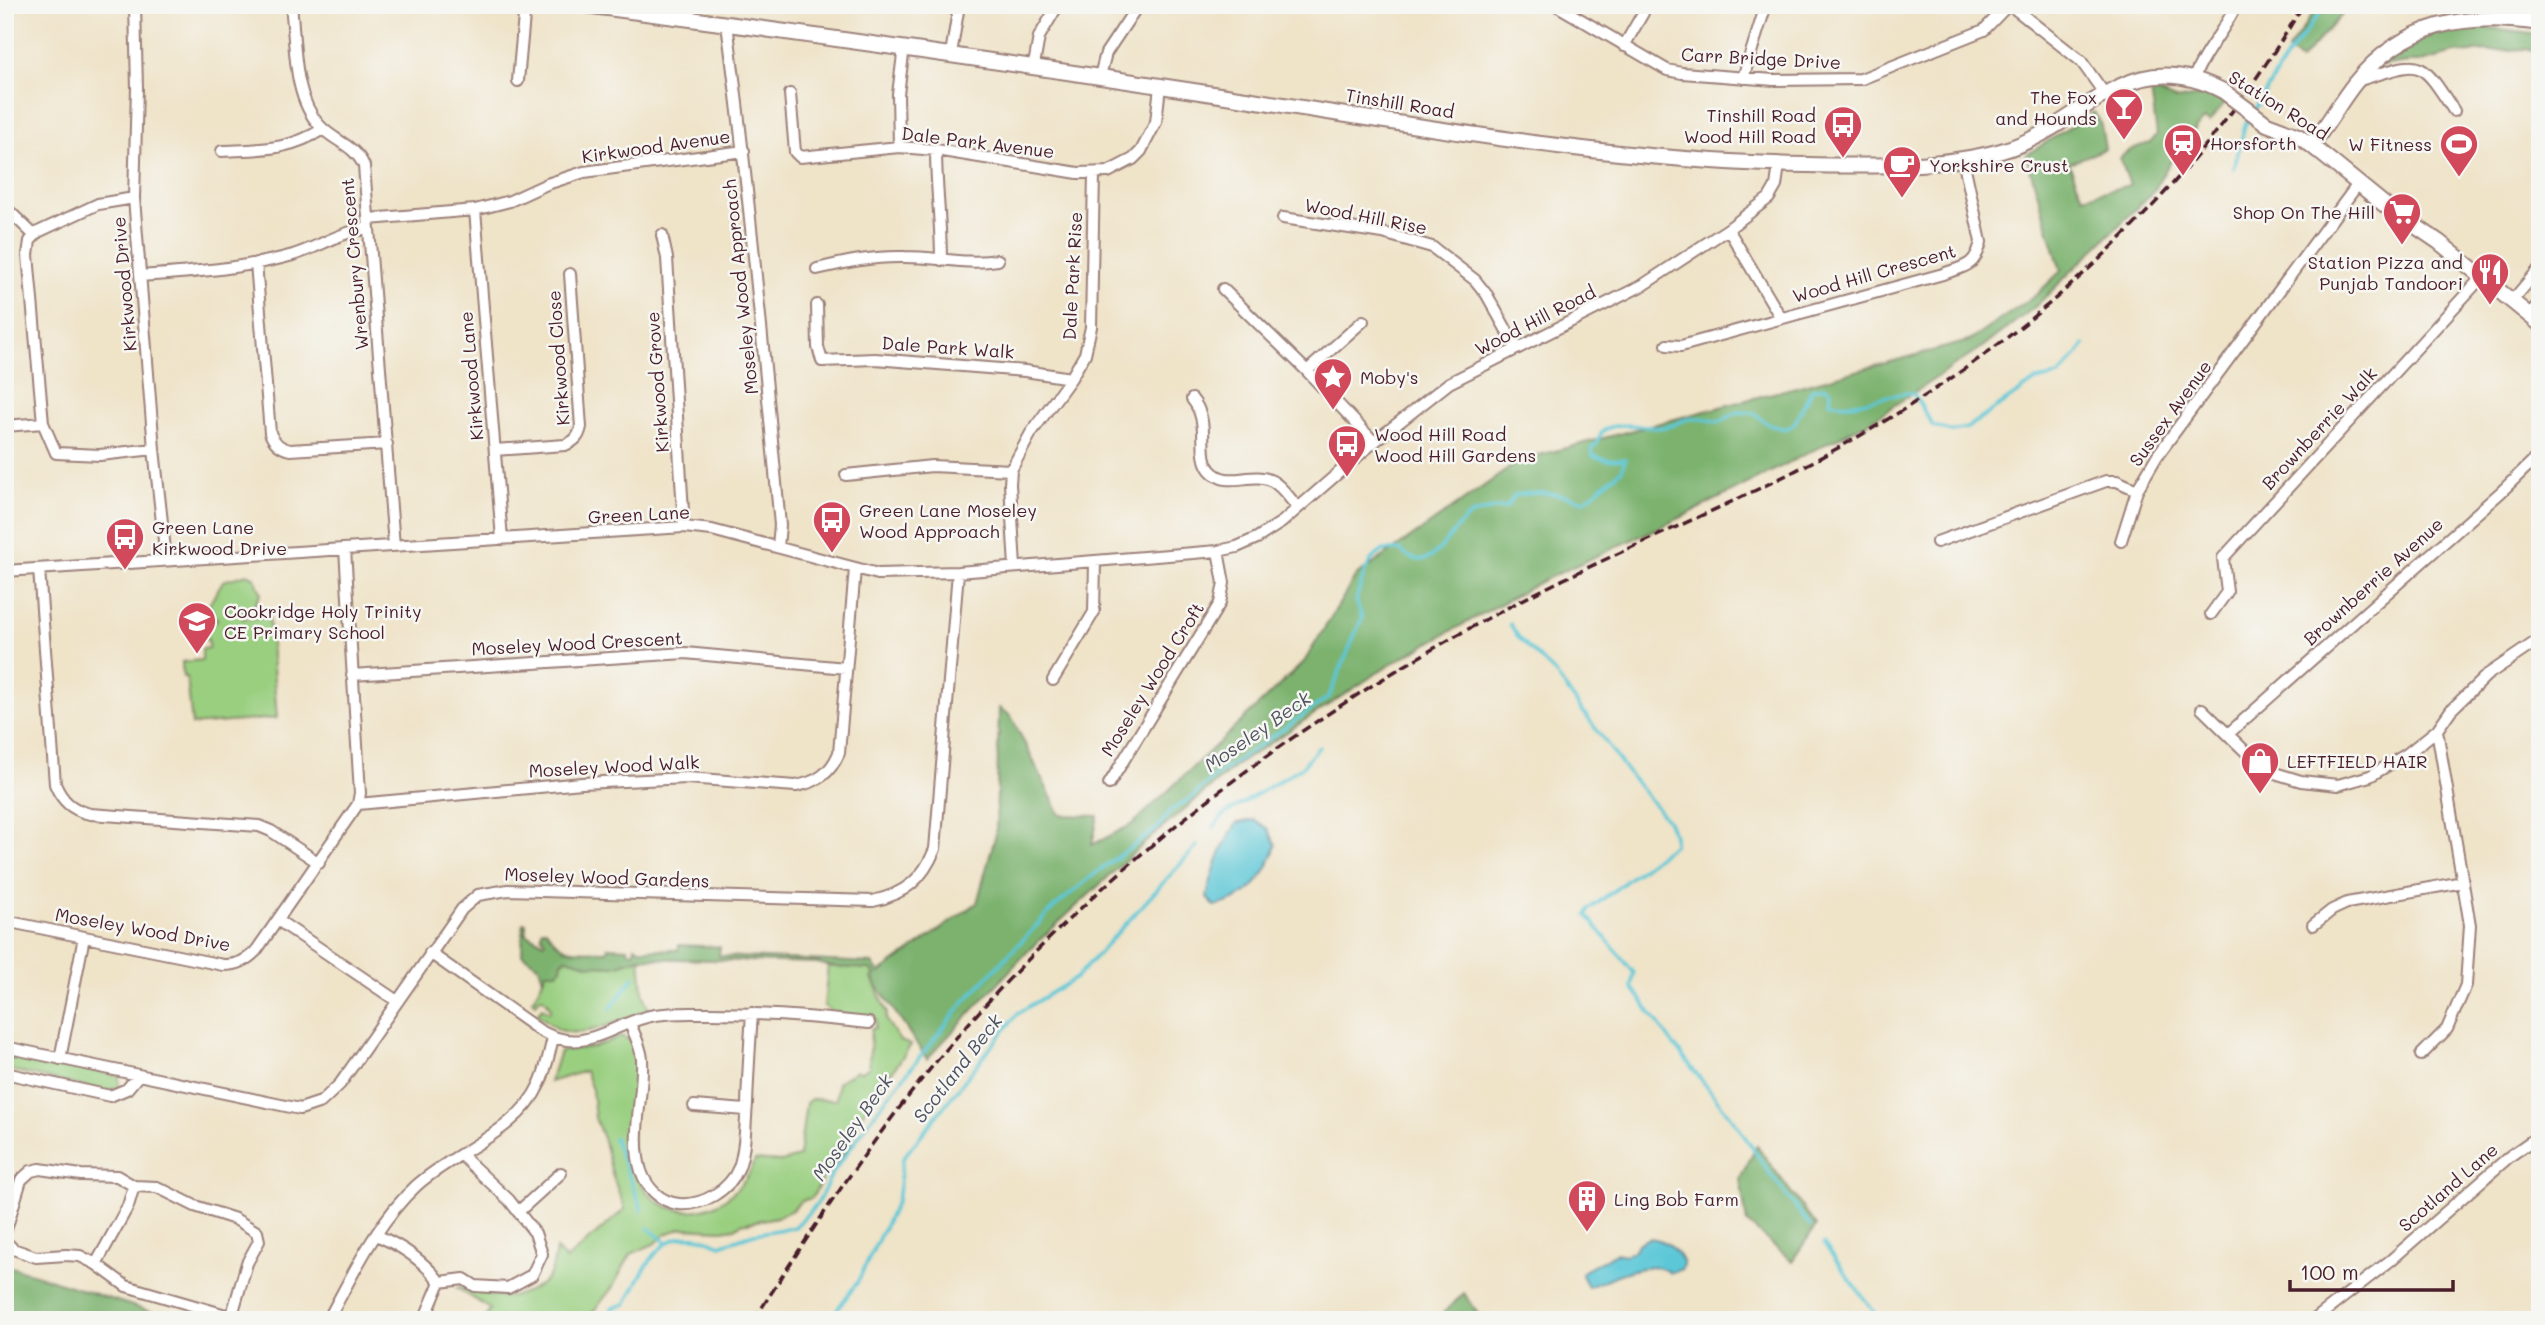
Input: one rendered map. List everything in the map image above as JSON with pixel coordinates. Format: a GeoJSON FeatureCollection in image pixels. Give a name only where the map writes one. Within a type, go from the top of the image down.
{"type":"FeatureCollection","features":[{"type":"Feature","properties":{"kind":"street","name":"Kirkwood Drive"},"geometry":{"type":"LineString","coordinates":[[135,5],[137,88],[134,198],[154,449],[166,559]]}},
{"type":"Feature","properties":{"kind":"street","name":"Wrenbury Crescent"},"geometry":{"type":"LineString","coordinates":[[291,5],[301,87],[314,119],[360,157],[364,166],[394,546]]}},
{"type":"Feature","properties":{"kind":"street"},"geometry":{"type":"LineString","coordinates":[[518,81],[525,5]]}},
{"type":"Feature","properties":{"kind":"street","name":"Tinshill Road"},"geometry":{"type":"LineString","coordinates":[[585,5],[1034,65],[1598,152],[1779,164],[1890,166],[1963,159],[2001,151],[2036,139],[2104,93],[2125,84],[2154,76],[2194,78]]}},
{"type":"Feature","properties":{"kind":"street"},"geometry":{"type":"LineString","coordinates":[[951,54],[959,5]]}},
{"type":"Feature","properties":{"kind":"street"},"geometry":{"type":"LineString","coordinates":[[1034,65],[1040,37],[1058,5]]}},
{"type":"Feature","properties":{"kind":"street"},"geometry":{"type":"LineString","coordinates":[[1100,76],[1106,53],[1138,5]]}},
{"type":"Feature","properties":{"kind":"street","name":"Carr Bridge Drive"},"geometry":{"type":"LineString","coordinates":[[1556,5],[1667,70],[1743,78],[1861,79],[1984,30],[2009,5]]}},
{"type":"Feature","properties":{"kind":"street"},"geometry":{"type":"LineString","coordinates":[[1743,78],[1766,5]]}},
{"type":"Feature","properties":{"kind":"street"},"geometry":{"type":"LineString","coordinates":[[2009,5],[2081,61],[2104,93]]}},
{"type":"Feature","properties":{"kind":"street"},"geometry":{"type":"LineString","coordinates":[[2194,78],[2197,68],[2229,23],[2236,5]]}},
{"type":"Feature","properties":{"kind":"street"},"geometry":{"type":"LineString","coordinates":[[1624,46],[1643,13]]}},
{"type":"Feature","properties":{"kind":"street"},"geometry":{"type":"LineString","coordinates":[[2311,145],[2328,125],[2357,80],[2376,60],[2404,39],[2436,25],[2471,19],[2511,19],[2540,23]]}},
{"type":"Feature","properties":{"kind":"street","name":"Moseley Wood Approach"},"geometry":{"type":"LineString","coordinates":[[727,24],[744,151],[779,512],[778,547]]}},
{"type":"Feature","properties":{"kind":"street"},"geometry":{"type":"LineString","coordinates":[[899,147],[898,94],[904,47]]}},
{"type":"Feature","properties":{"kind":"street"},"geometry":{"type":"LineString","coordinates":[[2357,80],[2409,65],[2420,67],[2432,77],[2454,111]]}},
{"type":"Feature","properties":{"kind":"street","name":"Station Road"},"geometry":{"type":"LineString","coordinates":[[2194,78],[2222,91],[2267,124],[2298,136],[2311,145],[2358,184],[2421,228],[2534,320]]}},
{"type":"Feature","properties":{"kind":"street","name":"Dale Park Avenue"},"geometry":{"type":"LineString","coordinates":[[790,94],[796,152],[800,157],[899,147],[936,150],[1094,174],[1121,167],[1141,150],[1156,122],[1160,86]]}},
{"type":"Feature","properties":{"kind":"street"},"geometry":{"type":"LineString","coordinates":[[222,151],[280,148],[304,141],[323,129]]}},
{"type":"Feature","properties":{"kind":"street"},"geometry":{"type":"LineString","coordinates":[[936,150],[941,260]]}},
{"type":"Feature","properties":{"kind":"street","name":"Kirkwood Avenue"},"geometry":{"type":"LineString","coordinates":[[141,276],[228,268],[293,255],[369,223],[475,210],[510,201],[547,184],[584,172],[744,151]]}},
{"type":"Feature","properties":{"kind":"street","name":"Wood Hill Crescent"},"geometry":{"type":"LineString","coordinates":[[1728,229],[1781,318],[1943,274],[1972,264],[1979,253],[1981,242],[1963,159]]}},
{"type":"Feature","properties":{"kind":"street","name":"Wood Hill Road"},"geometry":{"type":"LineString","coordinates":[[1298,508],[1374,442],[1449,383],[1643,285],[1728,229],[1769,198],[1776,186],[1779,164]]}},
{"type":"Feature","properties":{"kind":"street","name":"Dale Park Rise"},"geometry":{"type":"LineString","coordinates":[[1016,567],[1010,484],[1012,470],[1031,433],[1085,354],[1091,327],[1094,174]]}},
{"type":"Feature","properties":{"kind":"street","name":"Sussex Avenue"},"geometry":{"type":"LineString","coordinates":[[1937,542],[2106,481],[2117,481],[2137,490],[2157,456],[2358,184]]}},
{"type":"Feature","properties":{"kind":"street"},"geometry":{"type":"LineString","coordinates":[[134,198],[98,204],[34,235],[30,241],[28,255],[43,423],[56,453],[100,456],[154,449]]}},
{"type":"Feature","properties":{"kind":"street"},"geometry":{"type":"LineString","coordinates":[[5,207],[34,235]]}},
{"type":"Feature","properties":{"kind":"street","name":"Kirkwood Lane"},"geometry":{"type":"LineString","coordinates":[[475,210],[502,539]]}},
{"type":"Feature","properties":{"kind":"street","name":"Wood Hill Rise"},"geometry":{"type":"LineString","coordinates":[[1283,218],[1383,233],[1432,247],[1462,268],[1481,288],[1517,349]]}},
{"type":"Feature","properties":{"kind":"street","name":"Kirkwood Grove"},"geometry":{"type":"LineString","coordinates":[[662,235],[667,258],[684,527]]}},
{"type":"Feature","properties":{"kind":"street"},"geometry":{"type":"LineString","coordinates":[[817,269],[861,259],[887,257],[970,264],[998,260]]}},
{"type":"Feature","properties":{"kind":"street"},"geometry":{"type":"LineString","coordinates":[[256,263],[272,439],[290,450],[387,444]]}},
{"type":"Feature","properties":{"kind":"street"},"geometry":{"type":"LineString","coordinates":[[2512,301],[2540,268]]}},
{"type":"Feature","properties":{"kind":"street","name":"Kirkwood Close"},"geometry":{"type":"LineString","coordinates":[[495,450],[565,445],[573,442],[580,434],[570,274]]}},
{"type":"Feature","properties":{"kind":"street","name":"Brownberrie Walk"},"geometry":{"type":"LineString","coordinates":[[2211,614],[2227,592],[2223,558],[2482,277]]}},
{"type":"Feature","properties":{"kind":"street"},"geometry":{"type":"LineString","coordinates":[[1223,289],[1307,371],[1374,442]]}},
{"type":"Feature","properties":{"kind":"street"},"geometry":{"type":"LineString","coordinates":[[2534,320],[2540,303]]}},
{"type":"Feature","properties":{"kind":"street","name":"Dale Park Walk"},"geometry":{"type":"LineString","coordinates":[[817,305],[818,347],[822,361],[874,359],[1025,371],[1071,378]]}},
{"type":"Feature","properties":{"kind":"street"},"geometry":{"type":"LineString","coordinates":[[1667,345],[1681,346],[1781,318]]}},
{"type":"Feature","properties":{"kind":"street"},"geometry":{"type":"LineString","coordinates":[[1307,371],[1363,321]]}},
{"type":"Feature","properties":{"kind":"street"},"geometry":{"type":"LineString","coordinates":[[1192,399],[1202,416],[1206,464],[1211,471],[1227,480],[1265,478],[1272,481],[1298,508]]}},
{"type":"Feature","properties":{"kind":"street"},"geometry":{"type":"LineString","coordinates":[[5,426],[43,423]]}},
{"type":"Feature","properties":{"kind":"street","name":"Brownberrie Avenue"},"geometry":{"type":"LineString","coordinates":[[2228,734],[2501,492],[2540,454]]}},
{"type":"Feature","properties":{"kind":"street"},"geometry":{"type":"LineString","coordinates":[[846,475],[932,466],[1012,470]]}},
{"type":"Feature","properties":{"kind":"street"},"geometry":{"type":"LineString","coordinates":[[2121,541],[2137,490]]}},
{"type":"Feature","properties":{"kind":"street","name":"Green Lane"},"geometry":{"type":"LineString","coordinates":[[5,571],[684,527],[712,530],[855,569],[890,574],[958,572],[1218,551],[1237,547],[1257,538],[1298,508]]}},
{"type":"Feature","properties":{"kind":"street"},"geometry":{"type":"LineString","coordinates":[[345,549],[360,793],[358,804]]}},
{"type":"Feature","properties":{"kind":"street","name":"Moseley Wood Croft"},"geometry":{"type":"LineString","coordinates":[[1109,784],[1220,603],[1224,583],[1218,551]]}},
{"type":"Feature","properties":{"kind":"street"},"geometry":{"type":"LineString","coordinates":[[1053,680],[1092,619],[1096,603],[1095,562]]}},
{"type":"Feature","properties":{"kind":"street"},"geometry":{"type":"LineString","coordinates":[[39,569],[55,784],[64,800],[71,807],[90,814],[259,826],[319,863]]}},
{"type":"Feature","properties":{"kind":"street","name":"Moseley Wood Walk"},"geometry":{"type":"LineString","coordinates":[[358,804],[635,780],[687,778],[796,786],[810,783],[833,766],[839,753],[855,569]]}},
{"type":"Feature","properties":{"kind":"street","name":"Moseley Wood Gardens"},"geometry":{"type":"LineString","coordinates":[[5,1047],[291,1109],[309,1108],[321,1102],[340,1084],[430,953],[469,902],[478,895],[508,890],[873,901],[887,898],[915,882],[927,869],[935,849],[958,572]]}},
{"type":"Feature","properties":{"kind":"street"},"geometry":{"type":"LineString","coordinates":[[2202,709],[2248,754],[2278,774],[2301,781],[2338,785],[2370,776],[2407,754],[2437,730],[2451,710],[2487,675],[2540,639]]}},
{"type":"Feature","properties":{"kind":"street","name":"Moseley Wood Crescent"},"geometry":{"type":"LineString","coordinates":[[352,675],[685,653],[846,668]]}},
{"type":"Feature","properties":{"kind":"street"},"geometry":{"type":"LineString","coordinates":[[2421,1055],[2447,1029],[2466,985],[2470,925],[2437,730]]}},
{"type":"Feature","properties":{"kind":"street","name":"Moseley Wood Drive"},"geometry":{"type":"LineString","coordinates":[[5,921],[199,961],[231,965],[248,959],[279,921],[358,804]]}},
{"type":"Feature","properties":{"kind":"street"},"geometry":{"type":"LineString","coordinates":[[2313,925],[2332,910],[2347,903],[2463,882]]}},
{"type":"Feature","properties":{"kind":"street"},"geometry":{"type":"LineString","coordinates":[[279,921],[397,1000]]}},
{"type":"Feature","properties":{"kind":"street"},"geometry":{"type":"LineString","coordinates":[[61,1059],[84,937]]}},
{"type":"Feature","properties":{"kind":"street"},"geometry":{"type":"LineString","coordinates":[[430,953],[553,1038],[584,1041],[643,1018],[664,1014],[751,1013],[869,1023]]}},
{"type":"Feature","properties":{"kind":"street"},"geometry":{"type":"LineString","coordinates":[[630,1024],[642,1058],[637,1149],[639,1161],[647,1184],[655,1193],[664,1200],[684,1204],[705,1200],[724,1187],[738,1169],[746,1110],[751,1013]]}},
{"type":"Feature","properties":{"kind":"street"},"geometry":{"type":"LineString","coordinates":[[328,1320],[376,1235],[417,1185],[508,1122],[531,1099],[540,1084],[553,1038]]}},
{"type":"Feature","properties":{"kind":"street"},"geometry":{"type":"LineString","coordinates":[[5,1073],[110,1096],[127,1089],[138,1076]]}},
{"type":"Feature","properties":{"kind":"street"},"geometry":{"type":"LineString","coordinates":[[694,1106],[746,1110]]}},
{"type":"Feature","properties":{"kind":"street","name":"Scotland Lane"},"geometry":{"type":"LineString","coordinates":[[2314,1320],[2391,1260],[2510,1156],[2540,1135]]}},
{"type":"Feature","properties":{"kind":"street"},"geometry":{"type":"LineString","coordinates":[[440,1282],[464,1279],[475,1286],[508,1288],[532,1275],[541,1254],[535,1233],[519,1212],[461,1154]]}},
{"type":"Feature","properties":{"kind":"street"},"geometry":{"type":"LineString","coordinates":[[5,1233],[21,1180],[36,1169],[117,1176],[134,1186],[161,1188],[195,1206],[235,1219],[257,1232],[259,1241],[247,1263],[232,1315]]}},
{"type":"Feature","properties":{"kind":"street"},"geometry":{"type":"LineString","coordinates":[[519,1212],[561,1173]]}},
{"type":"Feature","properties":{"kind":"street"},"geometry":{"type":"LineString","coordinates":[[96,1264],[128,1206],[134,1186]]}},
{"type":"Feature","properties":{"kind":"street"},"geometry":{"type":"LineString","coordinates":[[376,1235],[397,1244],[427,1265],[440,1282]]}},
{"type":"Feature","properties":{"kind":"street"},"geometry":{"type":"LineString","coordinates":[[5,1241],[25,1254],[36,1257],[74,1255],[96,1264],[126,1286],[243,1320]]}},
{"type":"Feature","properties":{"kind":"street"},"geometry":{"type":"LineString","coordinates":[[424,1320],[440,1282]]}},
{"type":"Feature","properties":{"kind":"green space"},"geometry":{"type":"Polygon","coordinates":[[[2319,5],[2351,5],[2300,61],[2288,50],[2319,5]]]}},
{"type":"Feature","properties":{"kind":"green space"},"geometry":{"type":"Polygon","coordinates":[[[2475,26],[2540,34],[2540,53],[2526,49],[2455,53],[2421,62],[2381,66],[2409,46],[2438,31],[2475,26]]]}},
{"type":"Feature","properties":{"kind":"green space"},"geometry":{"type":"Polygon","coordinates":[[[2151,90],[2175,100],[2211,94],[2225,102],[2210,122],[2204,119],[2190,136],[2155,190],[2036,306],[1977,351],[1869,422],[1684,516],[1544,580],[1394,662],[1238,764],[1148,840],[1029,950],[927,1059],[872,978],[875,975],[870,969],[817,963],[640,958],[615,966],[590,965],[567,958],[562,961],[557,972],[546,972],[543,979],[539,966],[522,954],[523,923],[526,923],[526,934],[544,943],[541,935],[542,929],[546,929],[565,948],[579,951],[607,951],[608,947],[628,948],[629,952],[634,952],[635,946],[640,949],[678,950],[679,945],[720,947],[719,956],[872,963],[879,973],[977,903],[996,833],[999,708],[1011,716],[1060,815],[1098,816],[1092,845],[1133,824],[1304,662],[1356,576],[1521,460],[1969,341],[2036,295],[2061,271],[2026,155],[2094,112],[2101,125],[2105,149],[2069,163],[2083,197],[2130,185],[2120,158],[2130,150],[2150,143],[2157,135],[2151,90]]]}},
{"type":"Feature","properties":{"kind":"green space"},"geometry":{"type":"Polygon","coordinates":[[[247,574],[255,578],[261,593],[255,605],[242,611],[243,619],[269,616],[277,718],[192,725],[187,677],[183,677],[182,662],[202,660],[202,649],[209,648],[208,639],[200,640],[197,624],[217,622],[217,618],[209,619],[208,606],[223,581],[247,574]]]}},
{"type":"Feature","properties":{"kind":"green space"},"geometry":{"type":"Polygon","coordinates":[[[567,958],[604,965],[640,958],[643,992],[649,1010],[593,1030],[570,1032],[554,1027],[537,1014],[542,1008],[549,1012],[551,1008],[548,1002],[541,997],[536,1003],[532,1000],[546,972],[567,958]]]}},
{"type":"Feature","properties":{"kind":"green space"},"geometry":{"type":"Polygon","coordinates":[[[828,965],[870,969],[876,975],[872,978],[887,1012],[886,1020],[900,1041],[911,1045],[864,1111],[855,1125],[849,1147],[824,1177],[812,1198],[801,1201],[792,1210],[777,1217],[741,1224],[735,1228],[682,1228],[666,1234],[656,1243],[631,1254],[612,1288],[587,1320],[484,1320],[490,1309],[457,1288],[465,1286],[482,1293],[507,1297],[523,1293],[542,1284],[549,1276],[556,1249],[566,1260],[625,1209],[595,1118],[592,1090],[585,1071],[550,1082],[560,1051],[594,1047],[622,1036],[632,1042],[635,1062],[633,1155],[638,1176],[648,1193],[666,1206],[685,1211],[711,1207],[729,1196],[740,1185],[755,1160],[781,1162],[799,1157],[806,1103],[811,1099],[836,1100],[838,1082],[856,1071],[869,1068],[871,1028],[875,1028],[876,1019],[835,1014],[824,1006],[828,965]]]}},
{"type":"Feature","properties":{"kind":"green space"},"geometry":{"type":"Polygon","coordinates":[[[5,1053],[119,1076],[119,1088],[104,1091],[5,1069],[5,1053]]]}},
{"type":"Feature","properties":{"kind":"green space"},"geometry":{"type":"Polygon","coordinates":[[[1757,1146],[1816,1226],[1792,1261],[1747,1223],[1740,1178],[1757,1146]]]}},
{"type":"Feature","properties":{"kind":"green space"},"geometry":{"type":"Polygon","coordinates":[[[5,1265],[176,1320],[5,1320],[5,1265]]]}},
{"type":"Feature","properties":{"kind":"green space"},"geometry":{"type":"Polygon","coordinates":[[[1464,1293],[1482,1320],[1436,1320],[1464,1293]]]}},
{"type":"Feature","properties":{"kind":"water"},"geometry":{"type":"Polygon","coordinates":[[[1255,820],[1268,829],[1276,845],[1267,868],[1246,893],[1237,899],[1214,906],[1207,897],[1222,850],[1237,823],[1255,820]]]}},
{"type":"Feature","properties":{"kind":"water"},"geometry":{"type":"Polygon","coordinates":[[[1649,1238],[1661,1240],[1673,1249],[1683,1263],[1682,1269],[1670,1273],[1652,1267],[1641,1268],[1588,1287],[1581,1273],[1616,1253],[1625,1255],[1632,1252],[1639,1243],[1649,1238]]]}},
{"type":"Feature","properties":{"kind":"waterway"},"geometry":{"type":"LineString","coordinates":[[2254,111],[2285,59],[2326,5]]}},
{"type":"Feature","properties":{"kind":"waterway"},"geometry":{"type":"LineString","coordinates":[[2234,169],[2245,125],[2250,117]]}},
{"type":"Feature","properties":{"kind":"waterway","name":"Moseley Beck"},"geometry":{"type":"LineString","coordinates":[[610,1320],[612,1308],[626,1304],[651,1259],[672,1240],[685,1236],[720,1245],[754,1234],[795,1227],[817,1204],[832,1174],[879,1108],[965,1001],[1052,909],[1158,828],[1170,811],[1191,798],[1214,777],[1329,697],[1362,618],[1356,600],[1365,571],[1372,559],[1384,550],[1400,550],[1411,558],[1421,560],[1430,557],[1470,516],[1507,507],[1515,495],[1550,494],[1584,501],[1622,470],[1625,459],[1608,460],[1593,456],[1592,448],[1608,428],[1627,425],[1658,428],[1691,418],[1720,422],[1737,412],[1754,413],[1769,425],[1786,429],[1794,424],[1812,389],[1826,387],[1831,391],[1830,402],[1840,404],[1913,393],[1933,426],[1952,431],[1967,428],[2037,380],[2059,376],[2085,345]]}},
{"type":"Feature","properties":{"kind":"waterway"},"geometry":{"type":"LineString","coordinates":[[1510,624],[1519,638],[1554,672],[1629,774],[1667,820],[1674,835],[1674,844],[1590,909],[1587,915],[1634,973],[1632,987],[1670,1040],[1737,1125],[1810,1226]]}},
{"type":"Feature","properties":{"kind":"waterway","name":"Scotland Beck"},"geometry":{"type":"LineString","coordinates":[[1214,827],[1225,814],[1302,767],[1319,747]]}},
{"type":"Feature","properties":{"kind":"waterway","name":"Scotland Beck"},"geometry":{"type":"LineString","coordinates":[[829,1320],[857,1283],[897,1201],[903,1158],[1018,1013],[1076,978],[1197,846]]}},
{"type":"Feature","properties":{"kind":"waterway"},"geometry":{"type":"LineString","coordinates":[[611,1008],[634,977]]}},
{"type":"Feature","properties":{"kind":"waterway"},"geometry":{"type":"LineString","coordinates":[[614,1138],[642,1210]]}},
{"type":"Feature","properties":{"kind":"waterway"},"geometry":{"type":"LineString","coordinates":[[648,1228],[667,1243]]}},
{"type":"Feature","properties":{"kind":"waterway"},"geometry":{"type":"LineString","coordinates":[[1824,1244],[1880,1320]]}},
{"type":"Feature","properties":{"kind":"railway"},"geometry":{"type":"LineString","coordinates":[[754,1320],[843,1186],[890,1120],[940,1057],[1032,956],[1133,861],[1241,775],[1354,697],[1420,656],[1534,594],[1825,455],[1966,368],[2033,317],[2095,263],[2154,205],[2208,142],[2258,75],[2303,5]]}},
{"type":"Feature","properties":{"kind":"place","name":"The Fox and Hounds"},"geometry":{"type":"Point","coordinates":[2124,141]}},
{"type":"Feature","properties":{"kind":"place","name":"Tinshill Road Wood Hill Road"},"geometry":{"type":"Point","coordinates":[1843,159]}},
{"type":"Feature","properties":{"kind":"place","name":"Horsforth"},"geometry":{"type":"Point","coordinates":[2183,177]}},
{"type":"Feature","properties":{"kind":"place","name":"W Fitness"},"geometry":{"type":"Point","coordinates":[2459,178]}},
{"type":"Feature","properties":{"kind":"place","name":"Yorkshire Crust"},"geometry":{"type":"Point","coordinates":[1902,199]}},
{"type":"Feature","properties":{"kind":"place","name":"Shop On The Hill"},"geometry":{"type":"Point","coordinates":[2402,246]}},
{"type":"Feature","properties":{"kind":"place","name":"Station Pizza and Punjab Tandoori"},"geometry":{"type":"Point","coordinates":[2490,306]}},
{"type":"Feature","properties":{"kind":"place","name":"Moby's"},"geometry":{"type":"Point","coordinates":[1333,411]}},
{"type":"Feature","properties":{"kind":"place","name":"Wood Hill Road Wood Hill Gardens"},"geometry":{"type":"Point","coordinates":[1347,478]}},
{"type":"Feature","properties":{"kind":"place","name":"Green Lane Moseley Wood Approach"},"geometry":{"type":"Point","coordinates":[832,554]}},
{"type":"Feature","properties":{"kind":"place","name":"Green Lane Kirkwood Drive"},"geometry":{"type":"Point","coordinates":[125,571]}},
{"type":"Feature","properties":{"kind":"place","name":"Cookridge Holy Trinity CE Primary School"},"geometry":{"type":"Point","coordinates":[197,655]}},
{"type":"Feature","properties":{"kind":"place","name":"LEFTFIELD HAIR"},"geometry":{"type":"Point","coordinates":[2260,795]}},
{"type":"Feature","properties":{"kind":"place","name":"Ling Bob Farm"},"geometry":{"type":"Point","coordinates":[1587,1233]}}]}
